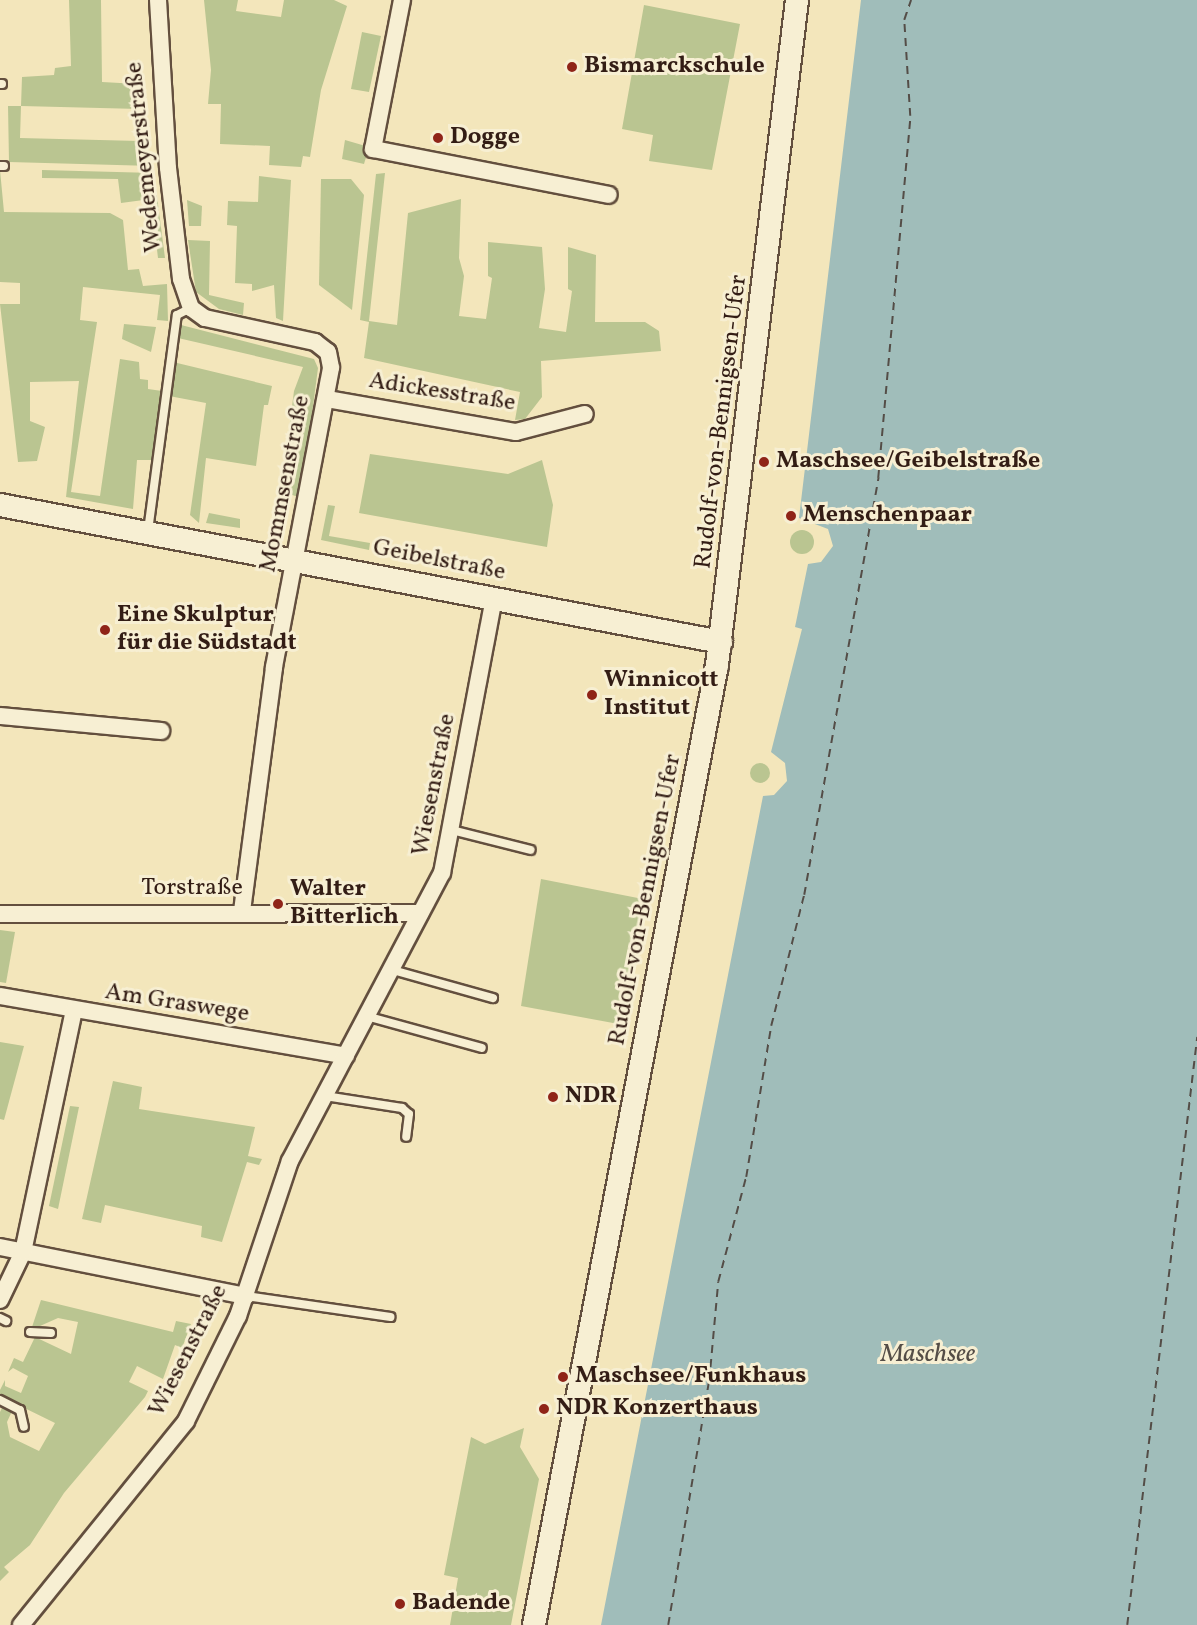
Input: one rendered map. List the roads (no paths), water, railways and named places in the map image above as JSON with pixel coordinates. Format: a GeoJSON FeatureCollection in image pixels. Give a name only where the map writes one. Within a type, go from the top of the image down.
{"type":"FeatureCollection","features":[{"type":"Feature","properties":{"kind":"street","name":"Wedemeyerstraße"},"geometry":{"type":"LineString","coordinates":[[158,0],[168,168],[181,279],[191,308]]}},
{"type":"Feature","properties":{"kind":"street"},"geometry":{"type":"LineString","coordinates":[[402,0],[373,149],[609,195]]}},
{"type":"Feature","properties":{"kind":"street","name":"Rudolf-von-Bennigsen-Ufer"},"geometry":{"type":"LineString","coordinates":[[534,1625],[721,642],[797,0]]}},
{"type":"Feature","properties":{"kind":"street","name":"Mommsenstraße"},"geometry":{"type":"LineString","coordinates":[[191,308],[205,318],[315,342],[328,352],[327,399],[297,562],[274,668],[242,912]]}},
{"type":"Feature","properties":{"kind":"street","name":"Adickesstraße"},"geometry":{"type":"LineString","coordinates":[[327,399],[516,432],[585,414]]}},
{"type":"Feature","properties":{"kind":"street","name":"Geibelstraße"},"geometry":{"type":"LineString","coordinates":[[0,505],[721,642]]}},
{"type":"Feature","properties":{"kind":"street","name":"Wiesenstraße"},"geometry":{"type":"LineString","coordinates":[[21,1625],[186,1421],[246,1296],[290,1161],[389,969],[442,873],[452,830],[494,599]]}},
{"type":"Feature","properties":{"kind":"street"},"geometry":{"type":"LineString","coordinates":[[0,716],[161,731]]}},
{"type":"Feature","properties":{"kind":"street","name":"Torstraße"},"geometry":{"type":"LineString","coordinates":[[0,914],[420,913]]}},
{"type":"Feature","properties":{"kind":"street","name":"Am Graswege"},"geometry":{"type":"LineString","coordinates":[[0,996],[74,1011],[346,1056]]}},
{"type":"Feature","properties":{"kind":"street"},"geometry":{"type":"LineString","coordinates":[[0,1300],[23,1252],[74,1011]]}},
{"type":"Feature","properties":{"kind":"street"},"geometry":{"type":"LineString","coordinates":[[0,1247],[246,1296]]}},
{"type":"Feature","properties":{"kind":"lane"},"geometry":{"type":"LineString","coordinates":[[148,533],[177,315],[191,308]]}},
{"type":"Feature","properties":{"kind":"lane"},"geometry":{"type":"LineString","coordinates":[[452,830],[531,850]]}},
{"type":"Feature","properties":{"kind":"lane"},"geometry":{"type":"LineString","coordinates":[[389,969],[493,998]]}},
{"type":"Feature","properties":{"kind":"lane"},"geometry":{"type":"LineString","coordinates":[[366,1016],[482,1048]]}},
{"type":"Feature","properties":{"kind":"lane"},"geometry":{"type":"LineString","coordinates":[[324,1096],[402,1108],[409,1114],[406,1137]]}},
{"type":"Feature","properties":{"kind":"lane"},"geometry":{"type":"LineString","coordinates":[[246,1296],[390,1317]]}},
{"type":"Feature","properties":{"kind":"lane"},"geometry":{"type":"LineString","coordinates":[[30,1332],[51,1333]]}},
{"type":"Feature","properties":{"kind":"lane"},"geometry":{"type":"LineString","coordinates":[[0,1400],[20,1410],[24,1427]]}},
{"type":"Feature","properties":{"kind":"water","name":"Maschsee"},"geometry":{"type":"Polygon","coordinates":[[[861,0],[1197,0],[1197,1625],[601,1625],[763,796],[774,795],[787,781],[785,763],[771,752],[802,629],[795,627],[808,564],[821,562],[833,546],[828,529],[799,518],[861,0]]]}},
{"type":"Feature","properties":{"kind":"place","name":"Bismarckschule"},"geometry":{"type":"Point","coordinates":[572,67]}},
{"type":"Feature","properties":{"kind":"place","name":"Dogge"},"geometry":{"type":"Point","coordinates":[438,138]}},
{"type":"Feature","properties":{"kind":"place","name":"Maschsee/Geibelstraße"},"geometry":{"type":"Point","coordinates":[764,462]}},
{"type":"Feature","properties":{"kind":"place","name":"Menschenpaar"},"geometry":{"type":"Point","coordinates":[791,516]}},
{"type":"Feature","properties":{"kind":"place","name":"Eine Skulptur für die Südstadt"},"geometry":{"type":"Point","coordinates":[105,630]}},
{"type":"Feature","properties":{"kind":"place","name":"Winnicott Institut"},"geometry":{"type":"Point","coordinates":[592,695]}},
{"type":"Feature","properties":{"kind":"place","name":"Walter Bitterlich"},"geometry":{"type":"Point","coordinates":[278,904]}},
{"type":"Feature","properties":{"kind":"place","name":"NDR"},"geometry":{"type":"Point","coordinates":[553,1097]}},
{"type":"Feature","properties":{"kind":"place","name":"Maschsee/Funkhaus"},"geometry":{"type":"Point","coordinates":[563,1377]}},
{"type":"Feature","properties":{"kind":"place","name":"NDR Konzerthaus"},"geometry":{"type":"Point","coordinates":[544,1409]}},
{"type":"Feature","properties":{"kind":"place","name":"Badende"},"geometry":{"type":"Point","coordinates":[400,1604]}}]}
